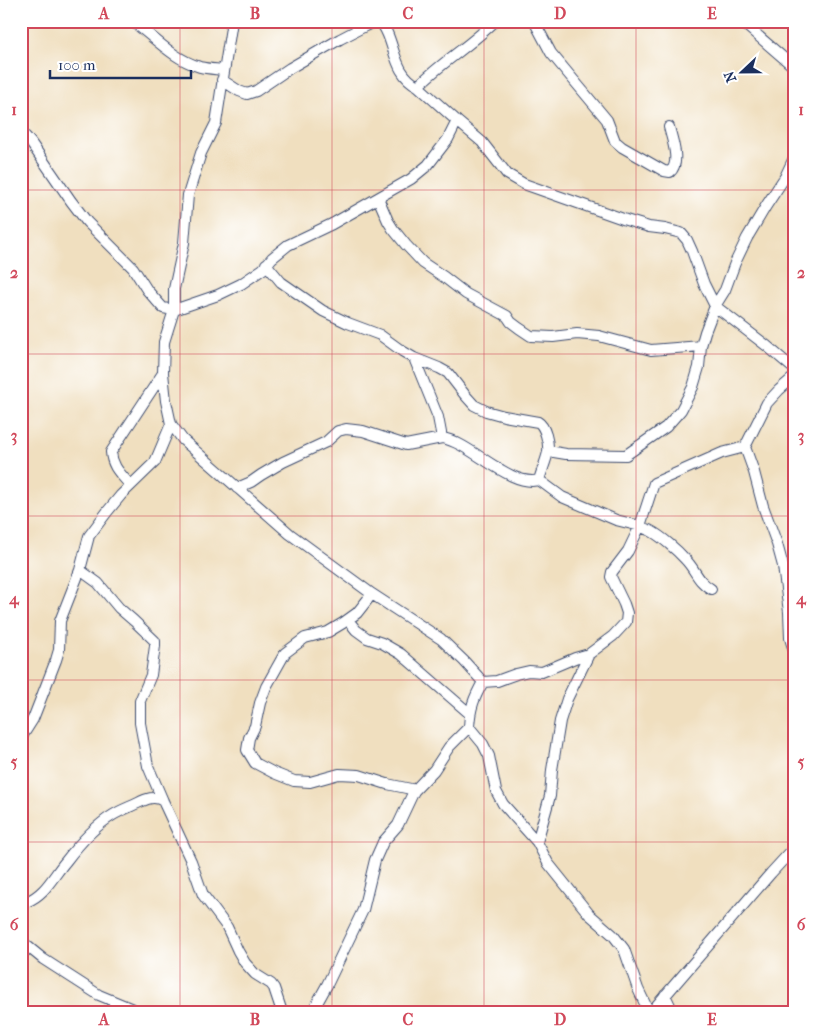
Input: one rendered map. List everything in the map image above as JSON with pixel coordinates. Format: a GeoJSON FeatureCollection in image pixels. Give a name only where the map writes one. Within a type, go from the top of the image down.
{"type":"FeatureCollection","features":[{"type":"Feature","properties":{"kind":"street"},"geometry":{"type":"LineString","coordinates":[[132,21],[172,54],[223,75],[239,91],[247,94],[256,91],[290,68],[340,39],[378,21],[385,29],[397,62],[404,75],[482,142],[507,174],[524,184],[634,222],[681,233],[687,240],[704,284],[715,306],[767,346],[794,370]]}},
{"type":"Feature","properties":{"kind":"street"},"geometry":{"type":"LineString","coordinates":[[232,21],[216,123],[201,153],[188,195],[184,243],[174,289],[174,310],[164,342],[163,373],[171,424],[183,440],[290,534],[372,594],[441,640],[484,682]]}},
{"type":"Feature","properties":{"kind":"street"},"geometry":{"type":"LineString","coordinates":[[418,86],[431,73],[495,21]]}},
{"type":"Feature","properties":{"kind":"street"},"geometry":{"type":"LineString","coordinates":[[534,21],[551,54],[607,120],[615,141],[664,171],[670,172],[673,170],[675,163],[674,147],[669,127]]}},
{"type":"Feature","properties":{"kind":"street"},"geometry":{"type":"LineString","coordinates":[[741,21],[794,67]]}},
{"type":"Feature","properties":{"kind":"street"},"geometry":{"type":"LineString","coordinates":[[21,134],[31,143],[87,222],[133,268],[147,290],[162,308],[174,310],[241,284],[263,269],[266,264],[288,245],[332,224],[411,180],[428,165],[448,139],[457,121]]}},
{"type":"Feature","properties":{"kind":"street"},"geometry":{"type":"LineString","coordinates":[[548,451],[575,454],[626,455],[666,427],[681,410],[699,367],[701,346],[705,332],[734,262],[785,177],[794,158]]}},
{"type":"Feature","properties":{"kind":"street"},"geometry":{"type":"LineString","coordinates":[[378,198],[393,229],[423,262],[466,294],[507,316],[511,322],[531,336],[553,337],[577,334],[599,336],[651,350],[701,346]]}},
{"type":"Feature","properties":{"kind":"street"},"geometry":{"type":"LineString","coordinates":[[266,264],[281,282],[323,311],[348,324],[380,335],[402,352],[439,368],[448,374],[474,405],[495,414],[542,424],[546,434],[548,451],[539,480]]}},
{"type":"Feature","properties":{"kind":"street"},"geometry":{"type":"LineString","coordinates":[[414,358],[438,417],[442,438]]}},
{"type":"Feature","properties":{"kind":"street"},"geometry":{"type":"LineString","coordinates":[[130,485],[114,465],[111,452],[163,373]]}},
{"type":"Feature","properties":{"kind":"street"},"geometry":{"type":"LineString","coordinates":[[794,377],[766,403],[745,447],[754,472],[762,506],[777,544],[783,566],[789,612],[790,638],[794,651]]}},
{"type":"Feature","properties":{"kind":"street"},"geometry":{"type":"LineString","coordinates":[[21,738],[33,719],[56,660],[59,650],[60,621],[80,570],[89,536],[130,485],[155,462],[171,424]]}},
{"type":"Feature","properties":{"kind":"street"},"geometry":{"type":"LineString","coordinates":[[237,488],[276,466],[326,442],[338,431],[346,429],[363,431],[406,445],[442,438],[448,439],[521,479],[528,481],[539,480],[562,497],[616,520],[640,526],[653,532],[679,553],[692,567],[704,585],[711,589]]}},
{"type":"Feature","properties":{"kind":"street"},"geometry":{"type":"LineString","coordinates":[[484,682],[497,681],[529,671],[542,672],[575,658],[590,654],[614,636],[626,622],[627,613],[611,577],[612,572],[628,551],[640,526],[654,483],[722,453],[745,447]]}},
{"type":"Feature","properties":{"kind":"street"},"geometry":{"type":"LineString","coordinates":[[80,570],[98,583],[118,608],[155,641],[151,675],[140,701],[140,723],[148,766],[191,861],[203,895],[227,928],[245,963],[255,974],[274,988],[282,1012]]}},
{"type":"Feature","properties":{"kind":"street"},"geometry":{"type":"LineString","coordinates":[[372,594],[357,613],[348,620],[328,632],[306,638],[285,653],[266,687],[247,750],[255,763],[294,782],[310,782],[339,774],[359,774],[414,791]]}},
{"type":"Feature","properties":{"kind":"street"},"geometry":{"type":"LineString","coordinates":[[348,620],[366,638],[382,643],[400,654],[469,712]]}},
{"type":"Feature","properties":{"kind":"street"},"geometry":{"type":"LineString","coordinates":[[537,842],[550,796],[560,721],[566,699],[590,654]]}},
{"type":"Feature","properties":{"kind":"street"},"geometry":{"type":"LineString","coordinates":[[484,682],[475,696],[469,712],[469,726],[483,744],[489,756],[496,791],[503,804],[537,842],[548,863],[589,914],[613,935],[624,949],[638,989],[650,1012],[771,872],[792,854]]}},
{"type":"Feature","properties":{"kind":"street"},"geometry":{"type":"LineString","coordinates":[[312,1012],[363,910],[375,860],[383,842],[398,826],[414,791],[434,770],[448,747],[469,726]]}},
{"type":"Feature","properties":{"kind":"street"},"geometry":{"type":"LineString","coordinates":[[21,898],[26,902],[36,898],[43,892],[80,845],[93,831],[114,815],[150,798],[159,798],[163,801]]}},
{"type":"Feature","properties":{"kind":"street"},"geometry":{"type":"LineString","coordinates":[[21,940],[43,959],[99,995],[140,1012]]}},
{"type":"Feature","properties":{"kind":"street"},"geometry":{"type":"LineString","coordinates":[[665,995],[673,1012]]}}]}
